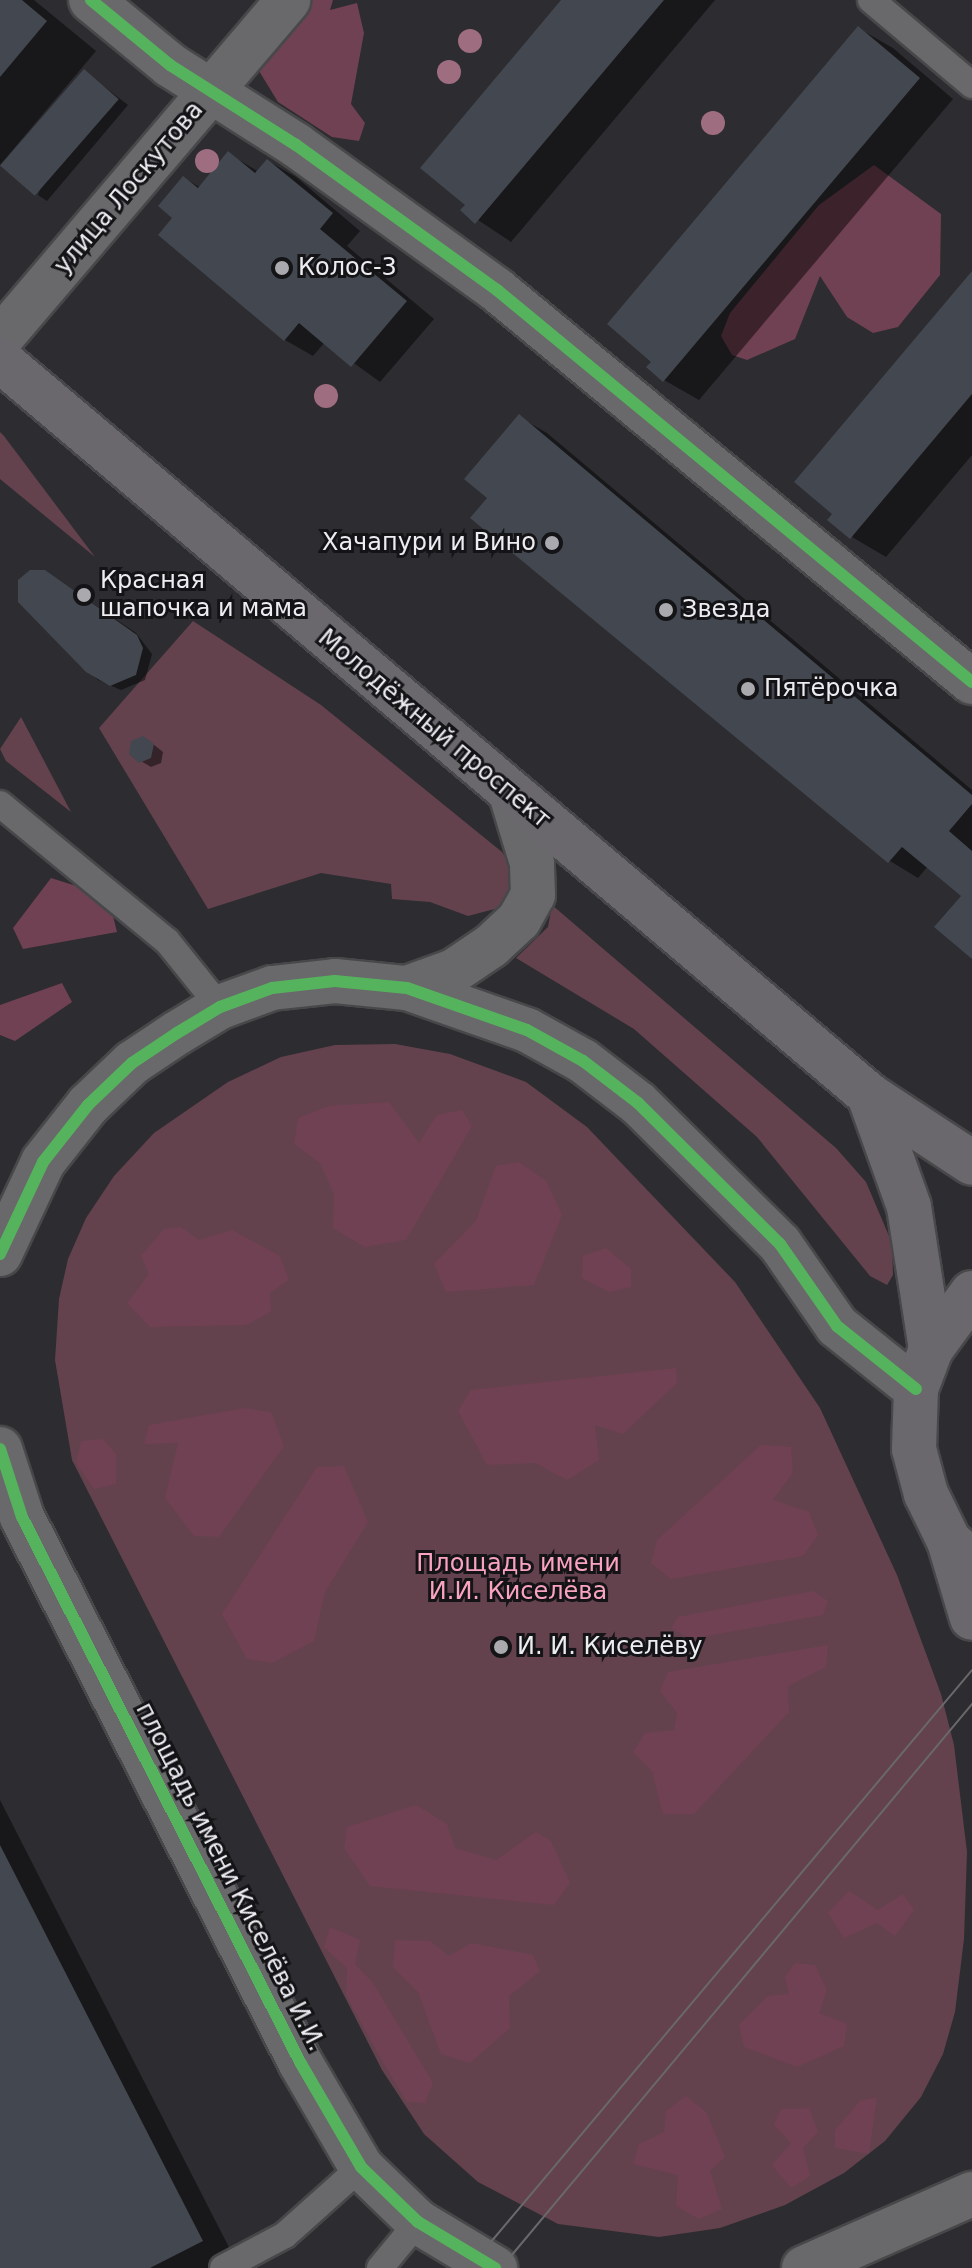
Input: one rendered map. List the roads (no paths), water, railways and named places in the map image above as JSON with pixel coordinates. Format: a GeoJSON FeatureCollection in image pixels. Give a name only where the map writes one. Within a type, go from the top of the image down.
{"type":"FeatureCollection","features":[{"type":"Feature","properties":{"kind":"main road","name":"Молодёжный проспект"},"geometry":{"type":"LineString","coordinates":[[0,360],[869,1095],[972,1163]]}},
{"type":"Feature","properties":{"kind":"main road"},"geometry":{"type":"LineString","coordinates":[[869,1095],[909,1207],[931,1349]]}},
{"type":"Feature","properties":{"kind":"main road"},"geometry":{"type":"LineString","coordinates":[[972,1293],[931,1349],[916,1389],[914,1449],[926,1494],[961,1551],[972,1618]]}},
{"type":"Feature","properties":{"kind":"street"},"geometry":{"type":"LineString","coordinates":[[91,0],[211,91],[296,145],[497,290],[972,682]]}},
{"type":"Feature","properties":{"kind":"street","name":"улица Лоскутова"},"geometry":{"type":"LineString","coordinates":[[0,339],[289,0]]}},
{"type":"Feature","properties":{"kind":"street"},"geometry":{"type":"LineString","coordinates":[[407,988],[454,971],[491,946],[519,920],[533,895],[532,863],[511,794]]}},
{"type":"Feature","properties":{"kind":"street"},"geometry":{"type":"LineString","coordinates":[[0,1254],[43,1162],[88,1105],[132,1063],[220,1007],[272,988],[335,981],[407,988],[471,1006],[527,1030],[583,1061],[638,1103],[780,1244],[837,1326],[916,1389]]}},
{"type":"Feature","properties":{"kind":"street","name":"площадь имени Киселёва И.И."},"geometry":{"type":"LineString","coordinates":[[0,1449],[22,1517],[300,2062],[361,2167],[418,2222],[495,2268]]}},
{"type":"Feature","properties":{"kind":"street"},"geometry":{"type":"LineString","coordinates":[[804,2268],[972,2194]]}},
{"type":"Feature","properties":{"kind":"lane"},"geometry":{"type":"LineString","coordinates":[[871,0],[972,85]]}},
{"type":"Feature","properties":{"kind":"lane"},"geometry":{"type":"LineString","coordinates":[[0,804],[167,941],[220,1007]]}},
{"type":"Feature","properties":{"kind":"lane"},"geometry":{"type":"LineString","coordinates":[[223,2268],[285,2235],[361,2167]]}},
{"type":"Feature","properties":{"kind":"lane"},"geometry":{"type":"LineString","coordinates":[[380,2268],[418,2222]]}},
{"type":"Feature","properties":{"kind":"tram line"},"geometry":{"type":"LineString","coordinates":[[469,2268],[972,1670]]}},
{"type":"Feature","properties":{"kind":"tram line"},"geometry":{"type":"LineString","coordinates":[[501,2268],[972,1704]]}},
{"type":"Feature","properties":{"kind":"place","name":"Колос-3"},"geometry":{"type":"Point","coordinates":[282,268]}},
{"type":"Feature","properties":{"kind":"place","name":"Хачапури и Вино"},"geometry":{"type":"Point","coordinates":[552,543]}},
{"type":"Feature","properties":{"kind":"place","name":"Красная шапочка и мама"},"geometry":{"type":"Point","coordinates":[84,595]}},
{"type":"Feature","properties":{"kind":"place","name":"Звезда"},"geometry":{"type":"Point","coordinates":[666,610]}},
{"type":"Feature","properties":{"kind":"place","name":"Пятёрочка"},"geometry":{"type":"Point","coordinates":[748,689]}},
{"type":"Feature","properties":{"kind":"place","name":"И. И. Киселёву"},"geometry":{"type":"Point","coordinates":[501,1647]}},
{"type":"Feature","properties":{"kind":"park label","name":"Площадь имени И.И. Киселёва"},"geometry":{"type":"Point","coordinates":[518,1578]}}]}
